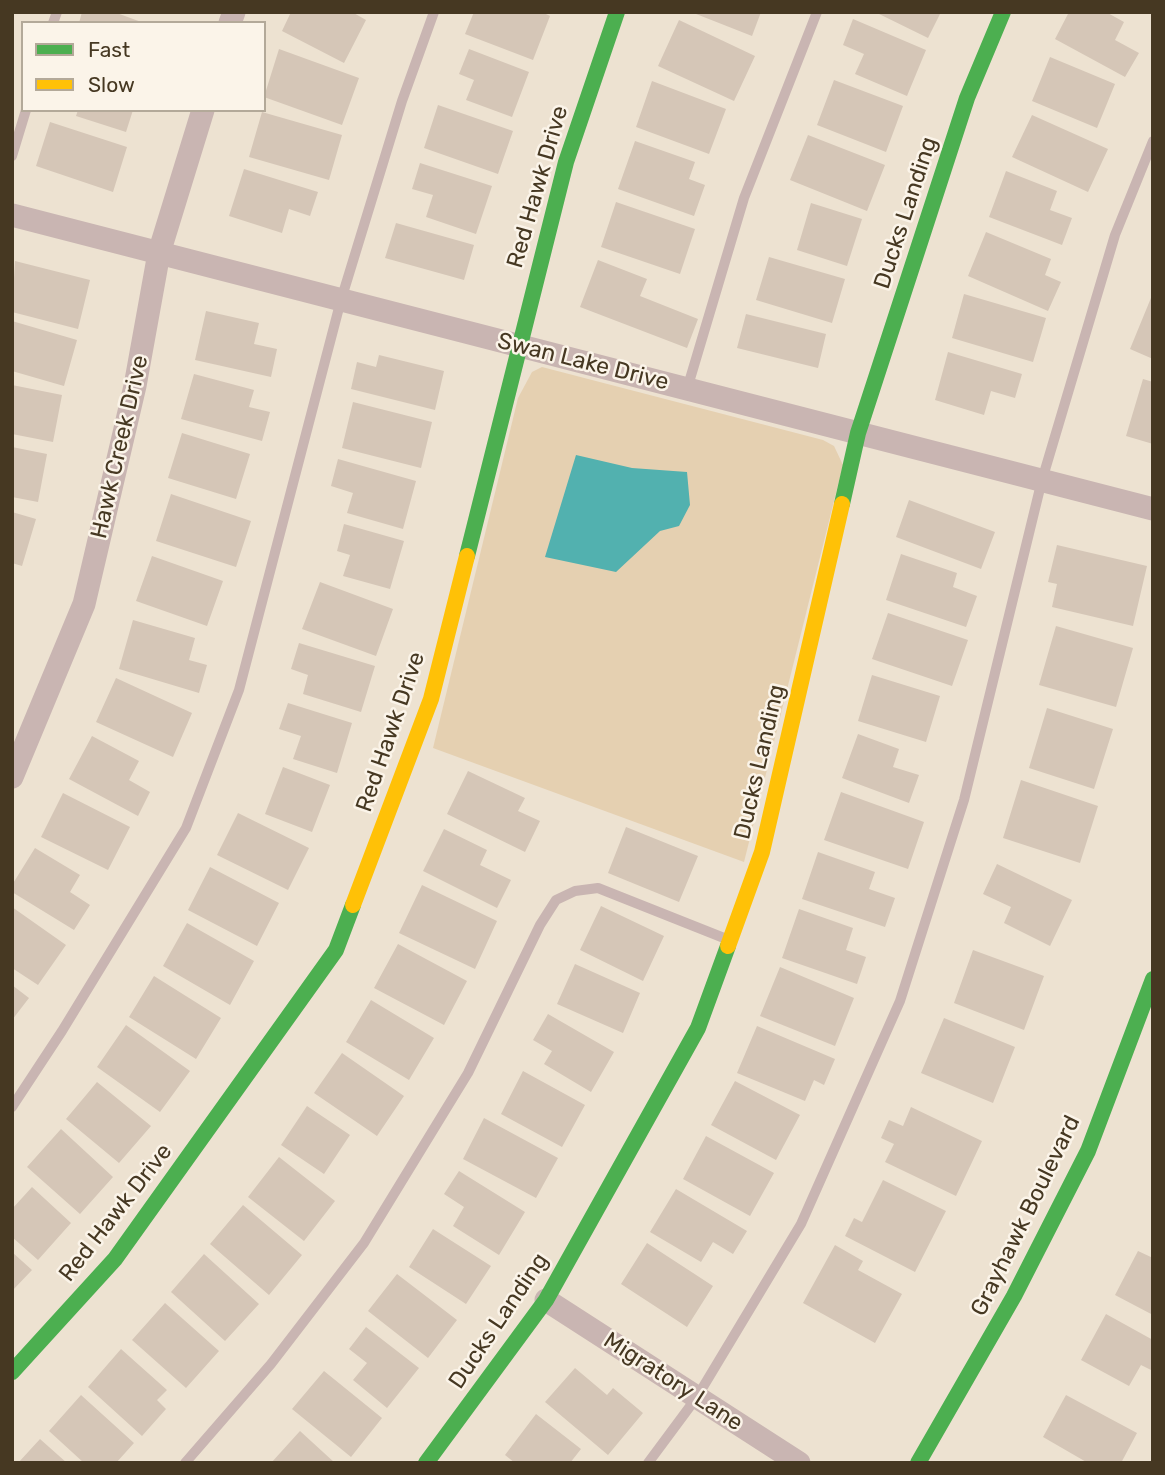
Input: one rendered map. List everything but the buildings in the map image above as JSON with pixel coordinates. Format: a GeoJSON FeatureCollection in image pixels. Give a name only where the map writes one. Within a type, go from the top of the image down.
{"type":"FeatureCollection","features":[{"type":"Feature","properties":{"kind":"street","name":"Red Hawk Drive"},"geometry":{"type":"LineString","coordinates":[[12,1372],[115,1259],[336,950],[431,699],[566,162],[617,12]]}},
{"type":"Feature","properties":{"kind":"street","name":"Ducks Landing"},"geometry":{"type":"LineString","coordinates":[[426,1463],[546,1300],[698,1028],[762,852],[858,433],[967,98],[1003,12]]}},
{"type":"Feature","properties":{"kind":"street","name":"Hawk Creek Drive"},"geometry":{"type":"LineString","coordinates":[[12,777],[84,604],[135,386],[159,253],[202,112]]}},
{"type":"Feature","properties":{"kind":"street","name":"Swan Lake Drive"},"geometry":{"type":"LineString","coordinates":[[12,215],[1153,509]]}},
{"type":"Feature","properties":{"kind":"street","name":"Grayhawk Boulevard"},"geometry":{"type":"LineString","coordinates":[[918,1463],[1014,1296],[1088,1150],[1153,979]]}},
{"type":"Feature","properties":{"kind":"street","name":"Migratory Lane"},"geometry":{"type":"LineString","coordinates":[[546,1300],[799,1463]]}},
{"type":"Feature","properties":{"kind":"lane"},"geometry":{"type":"LineString","coordinates":[[12,1107],[62,1031],[186,828],[239,690],[341,300],[402,101],[434,12]]}},
{"type":"Feature","properties":{"kind":"lane"},"geometry":{"type":"LineString","coordinates":[[687,389],[744,198],[817,12]]}},
{"type":"Feature","properties":{"kind":"lane"},"geometry":{"type":"LineString","coordinates":[[12,156],[25,112]]}},
{"type":"Feature","properties":{"kind":"lane"},"geometry":{"type":"LineString","coordinates":[[648,1463],[697,1397],[801,1224],[900,1001],[964,800],[1042,480],[1115,235],[1153,141]]}},
{"type":"Feature","properties":{"kind":"lane"},"geometry":{"type":"LineString","coordinates":[[185,1463],[271,1364],[364,1242],[468,1073],[540,925],[556,900],[575,891],[598,888],[730,941]]}},
{"type":"Feature","properties":{"kind":"shaded area"},"geometry":{"type":"Polygon","coordinates":[[[542,367],[823,440],[834,446],[843,465],[744,862],[433,748],[518,398],[532,372],[542,367]]]}},
{"type":"Feature","properties":{"kind":"water"},"geometry":{"type":"Polygon","coordinates":[[[576,455],[632,468],[687,472],[690,505],[679,526],[660,531],[616,572],[545,557],[576,455]]]}},
{"type":"Feature","properties":{"kind":"traffic: fast"},"geometry":{"type":"LineString","coordinates":[[467,556],[566,162],[617,12]]}},
{"type":"Feature","properties":{"kind":"traffic: fast"},"geometry":{"type":"LineString","coordinates":[[842,504],[858,433],[967,98],[1003,12]]}},
{"type":"Feature","properties":{"kind":"traffic: fast"},"geometry":{"type":"LineString","coordinates":[[12,1372],[115,1259],[336,950],[353,905]]}},
{"type":"Feature","properties":{"kind":"traffic: fast"},"geometry":{"type":"LineString","coordinates":[[426,1463],[546,1300],[698,1028],[728,946]]}},
{"type":"Feature","properties":{"kind":"traffic: fast"},"geometry":{"type":"LineString","coordinates":[[918,1463],[1014,1296],[1088,1151],[1153,979]]}},
{"type":"Feature","properties":{"kind":"traffic: slow"},"geometry":{"type":"LineString","coordinates":[[728,946],[762,852],[842,504]]}},
{"type":"Feature","properties":{"kind":"traffic: slow"},"geometry":{"type":"LineString","coordinates":[[353,905],[431,699],[467,556]]}}]}
